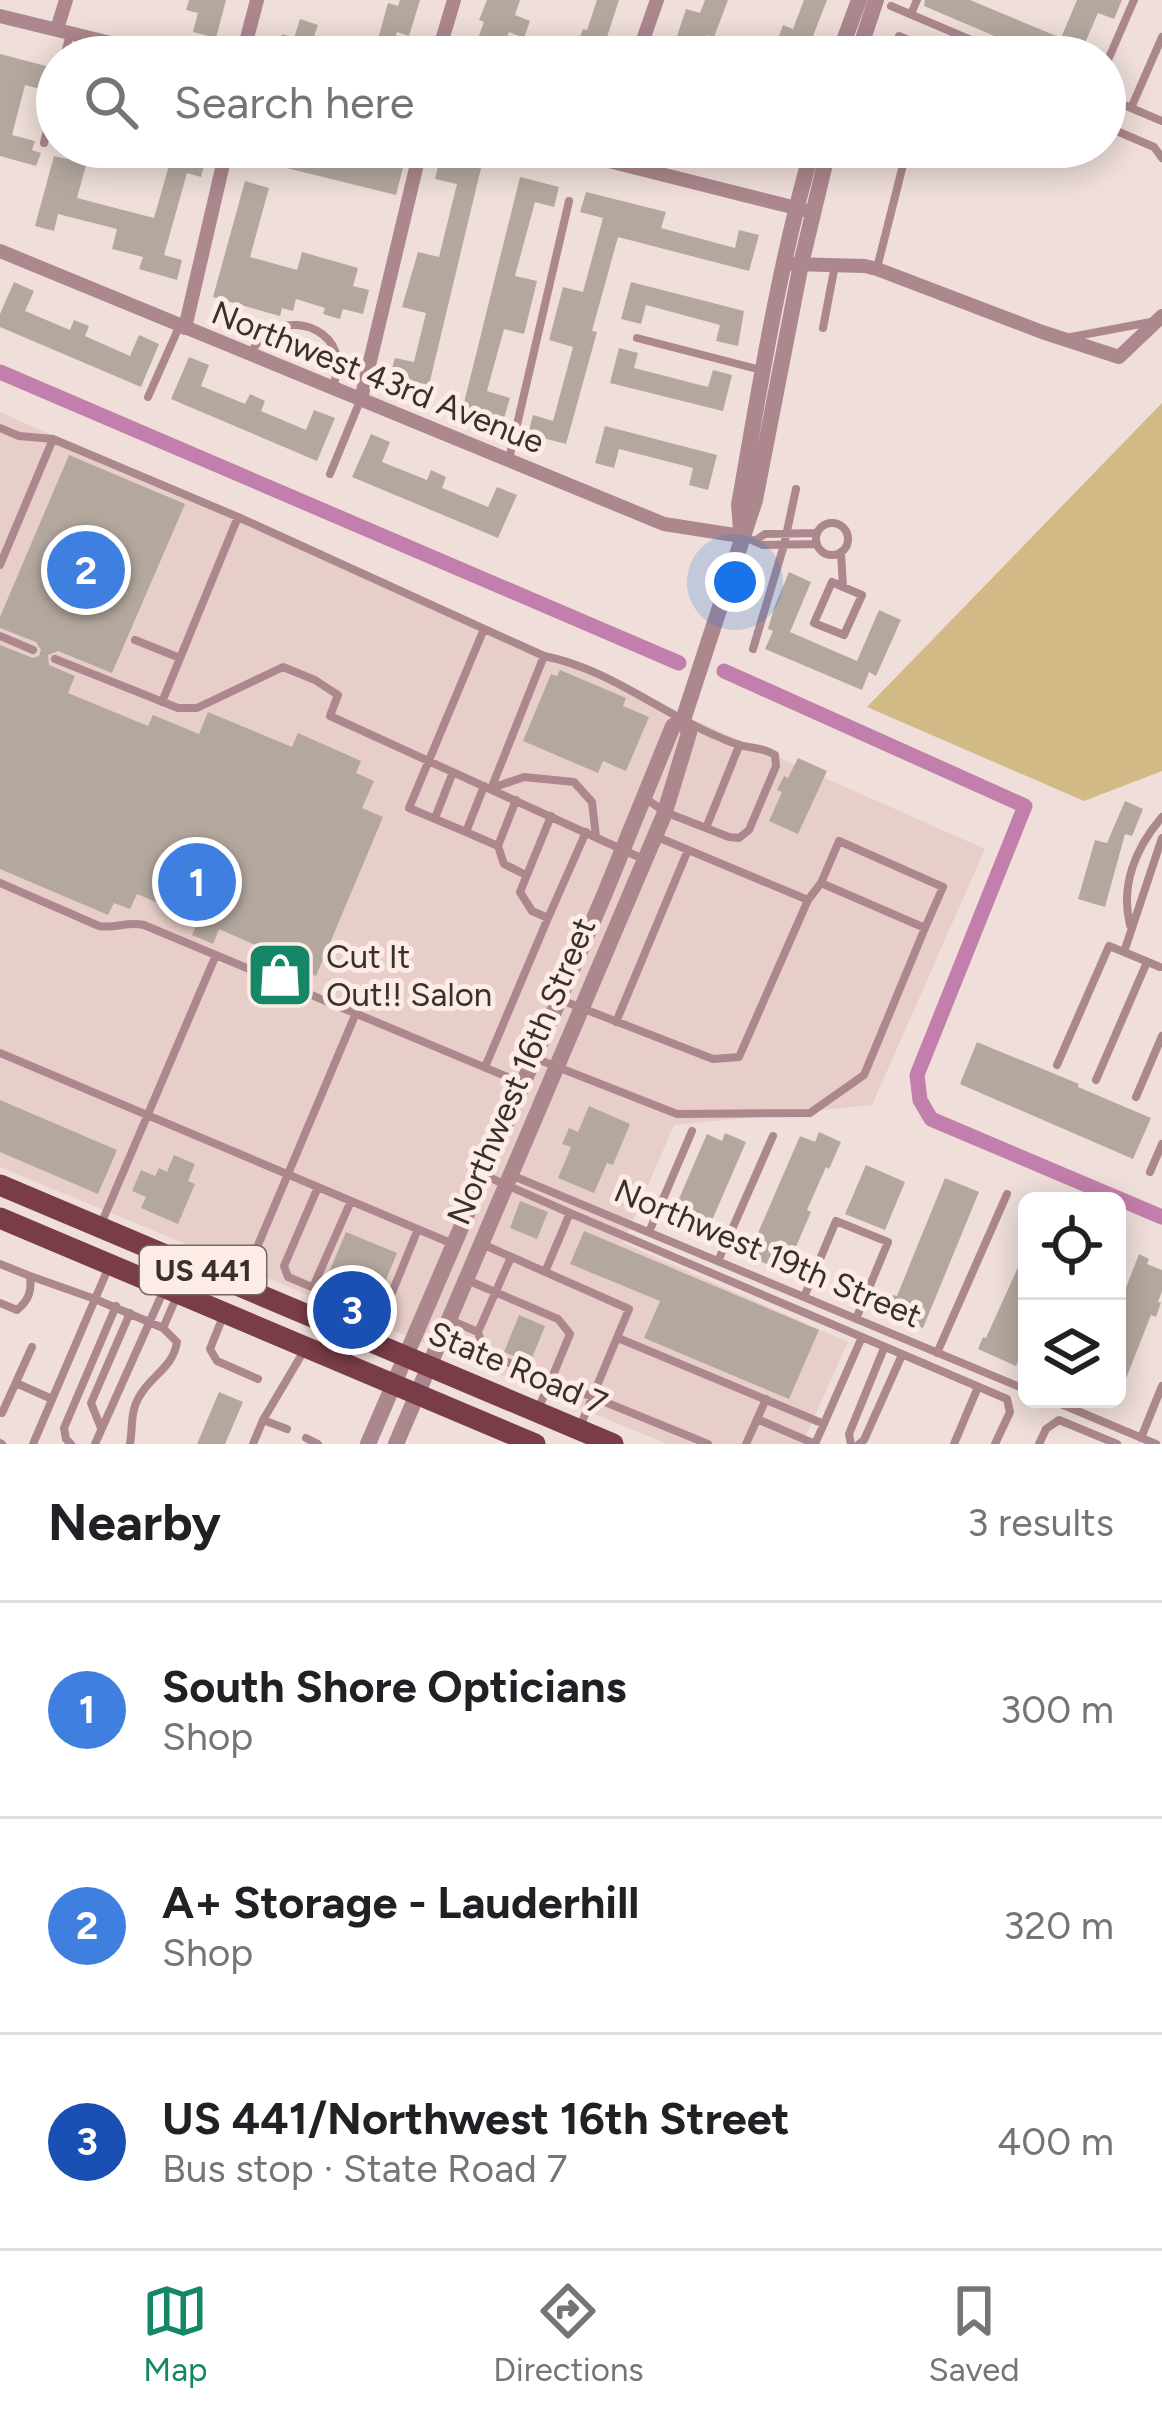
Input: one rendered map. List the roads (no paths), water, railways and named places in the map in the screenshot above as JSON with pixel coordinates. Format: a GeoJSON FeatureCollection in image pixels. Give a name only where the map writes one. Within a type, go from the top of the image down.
{"type":"FeatureCollection","features":[{"type":"Feature","properties":{"kind":"main road","name":"State Road 7"},"geometry":{"type":"LineString","coordinates":[[0,1185],[613,1444]]}},
{"type":"Feature","properties":{"kind":"main road","name":"State Road 7"},"geometry":{"type":"LineString","coordinates":[[0,1218],[417,1394],[496,1435],[535,1444]]}},
{"type":"Feature","properties":{"kind":"street"},"geometry":{"type":"LineString","coordinates":[[64,31],[66,0]]}},
{"type":"Feature","properties":{"kind":"street"},"geometry":{"type":"LineString","coordinates":[[248,36],[257,0]]}},
{"type":"Feature","properties":{"kind":"street"},"geometry":{"type":"LineString","coordinates":[[443,36],[454,0]]}},
{"type":"Feature","properties":{"kind":"street"},"geometry":{"type":"LineString","coordinates":[[644,36],[657,0]]}},
{"type":"Feature","properties":{"kind":"street"},"geometry":{"type":"LineString","coordinates":[[859,0],[859,36]]}},
{"type":"Feature","properties":{"kind":"street"},"geometry":{"type":"LineString","coordinates":[[851,36],[860,22],[884,3]]}},
{"type":"Feature","properties":{"kind":"street"},"geometry":{"type":"LineString","coordinates":[[0,16],[84,36]]}},
{"type":"Feature","properties":{"kind":"street"},"geometry":{"type":"LineString","coordinates":[[183,327],[222,168]]}},
{"type":"Feature","properties":{"kind":"street"},"geometry":{"type":"LineString","coordinates":[[361,400],[416,168]]}},
{"type":"Feature","properties":{"kind":"street"},"geometry":{"type":"LineString","coordinates":[[663,168],[803,210]]}},
{"type":"Feature","properties":{"kind":"street","name":"Northwest 16th Street"},"geometry":{"type":"LineString","coordinates":[[368,1444],[673,726],[683,720],[748,538],[809,168]]}},
{"type":"Feature","properties":{"kind":"street","name":"Northwest 16th Street"},"geometry":{"type":"LineString","coordinates":[[803,210],[820,168]]}},
{"type":"Feature","properties":{"kind":"street","name":"Northwest 43rd Avenue"},"geometry":{"type":"LineString","coordinates":[[2,255],[664,524],[748,538]]}},
{"type":"Feature","properties":{"kind":"street"},"geometry":{"type":"LineString","coordinates":[[793,264],[877,269],[1119,357],[1160,318]]}},
{"type":"Feature","properties":{"kind":"street","name":"Northwest 16th Street"},"geometry":{"type":"LineString","coordinates":[[396,1444],[665,812],[689,733],[683,720]]}},
{"type":"Feature","properties":{"kind":"street"},"geometry":{"type":"LineString","coordinates":[[524,1083],[545,1092]]}},
{"type":"Feature","properties":{"kind":"street","name":"Northwest 19th Street"},"geometry":{"type":"LineString","coordinates":[[486,1171],[508,1179]]}},
{"type":"Feature","properties":{"kind":"lane"},"geometry":{"type":"LineString","coordinates":[[911,14],[917,0]]}},
{"type":"Feature","properties":{"kind":"lane"},"geometry":{"type":"LineString","coordinates":[[1118,36],[1134,0]]}},
{"type":"Feature","properties":{"kind":"lane"},"geometry":{"type":"LineString","coordinates":[[884,3],[962,36]]}},
{"type":"Feature","properties":{"kind":"lane"},"geometry":{"type":"LineString","coordinates":[[64,31],[64,36]]}},
{"type":"Feature","properties":{"kind":"lane"},"geometry":{"type":"LineString","coordinates":[[1131,108],[1162,37]]}},
{"type":"Feature","properties":{"kind":"lane"},"geometry":{"type":"LineString","coordinates":[[1126,106],[1162,121]]}},
{"type":"Feature","properties":{"kind":"lane"},"geometry":{"type":"LineString","coordinates":[[1126,135],[1154,147],[1162,158]]}},
{"type":"Feature","properties":{"kind":"lane"},"geometry":{"type":"LineString","coordinates":[[877,269],[902,168]]}},
{"type":"Feature","properties":{"kind":"lane"},"geometry":{"type":"LineString","coordinates":[[508,460],[569,201]]}},
{"type":"Feature","properties":{"kind":"lane"},"geometry":{"type":"LineString","coordinates":[[823,328],[835,265]]}},
{"type":"Feature","properties":{"kind":"lane"},"geometry":{"type":"LineString","coordinates":[[1063,339],[1160,318]]}},
{"type":"Feature","properties":{"kind":"lane"},"geometry":{"type":"LineString","coordinates":[[251,355],[256,339],[268,331],[281,325],[302,325],[332,346],[338,362],[333,388]]}},
{"type":"Feature","properties":{"kind":"lane"},"geometry":{"type":"LineString","coordinates":[[148,397],[183,327]]}},
{"type":"Feature","properties":{"kind":"lane"},"geometry":{"type":"LineString","coordinates":[[637,338],[772,373]]}},
{"type":"Feature","properties":{"kind":"lane"},"geometry":{"type":"LineString","coordinates":[[329,474],[361,400]]}},
{"type":"Feature","properties":{"kind":"lane"},"geometry":{"type":"LineString","coordinates":[[0,428],[19,436],[53,439],[544,656],[563,660],[739,745],[766,748],[775,755],[776,766],[748,830],[739,838],[665,812],[644,797]]}},
{"type":"Feature","properties":{"kind":"lane"},"geometry":{"type":"LineString","coordinates":[[0,565],[53,439]]}},
{"type":"Feature","properties":{"kind":"lane"},"geometry":{"type":"LineString","coordinates":[[753,649],[796,489]]}},
{"type":"Feature","properties":{"kind":"lane"},"geometry":{"type":"LineString","coordinates":[[162,702],[238,518]]}},
{"type":"Feature","properties":{"kind":"lane"},"geometry":{"type":"LineString","coordinates":[[748,538],[763,545],[784,545],[817,538],[829,523],[844,528],[848,538],[841,552],[843,586]]}},
{"type":"Feature","properties":{"kind":"lane"},"geometry":{"type":"LineString","coordinates":[[748,538],[765,534],[817,538]]}},
{"type":"Feature","properties":{"kind":"lane"},"geometry":{"type":"LineString","coordinates":[[817,538],[824,553],[841,552]]}},
{"type":"Feature","properties":{"kind":"lane"},"geometry":{"type":"LineString","coordinates":[[832,582],[843,586],[862,595],[844,635],[814,623],[832,582]]}},
{"type":"Feature","properties":{"kind":"lane"},"geometry":{"type":"LineString","coordinates":[[484,629],[409,808],[497,846]]}},
{"type":"Feature","properties":{"kind":"lane"},"geometry":{"type":"LineString","coordinates":[[0,636],[33,650]]}},
{"type":"Feature","properties":{"kind":"lane"},"geometry":{"type":"LineString","coordinates":[[135,640],[181,658]]}},
{"type":"Feature","properties":{"kind":"lane"},"geometry":{"type":"LineString","coordinates":[[466,832],[544,656]]}},
{"type":"Feature","properties":{"kind":"lane"},"geometry":{"type":"LineString","coordinates":[[56,659],[178,709],[196,708],[283,667],[338,695],[330,716],[644,859]]}},
{"type":"Feature","properties":{"kind":"lane"},"geometry":{"type":"LineString","coordinates":[[706,828],[739,745]]}},
{"type":"Feature","properties":{"kind":"lane"},"geometry":{"type":"LineString","coordinates":[[435,818],[453,772]]}},
{"type":"Feature","properties":{"kind":"lane"},"geometry":{"type":"LineString","coordinates":[[487,787],[524,777],[574,782],[592,802],[596,837]]}},
{"type":"Feature","properties":{"kind":"lane"},"geometry":{"type":"LineString","coordinates":[[516,800],[497,846],[504,864],[526,875]]}},
{"type":"Feature","properties":{"kind":"lane"},"geometry":{"type":"LineString","coordinates":[[548,919],[532,910],[520,892],[551,816]]}},
{"type":"Feature","properties":{"kind":"lane"},"geometry":{"type":"LineString","coordinates":[[1131,929],[1127,912],[1134,858],[1162,817]]}},
{"type":"Feature","properties":{"kind":"lane"},"geometry":{"type":"LineString","coordinates":[[485,1067],[586,832]]}},
{"type":"Feature","properties":{"kind":"lane"},"geometry":{"type":"LineString","coordinates":[[654,836],[808,900]]}},
{"type":"Feature","properties":{"kind":"lane"},"geometry":{"type":"LineString","coordinates":[[1124,952],[1162,838]]}},
{"type":"Feature","properties":{"kind":"lane"},"geometry":{"type":"LineString","coordinates":[[535,1058],[677,1114],[810,1113],[864,1076],[943,887],[839,842],[808,900],[739,1057],[713,1059],[560,1000]]}},
{"type":"Feature","properties":{"kind":"lane"},"geometry":{"type":"LineString","coordinates":[[616,1022],[688,850]]}},
{"type":"Feature","properties":{"kind":"lane"},"geometry":{"type":"LineString","coordinates":[[0,883],[99,926],[134,922],[524,1083]]}},
{"type":"Feature","properties":{"kind":"lane"},"geometry":{"type":"LineString","coordinates":[[821,883],[926,928]]}},
{"type":"Feature","properties":{"kind":"lane"},"geometry":{"type":"LineString","coordinates":[[1057,1065],[1109,946],[1161,966]]}},
{"type":"Feature","properties":{"kind":"lane"},"geometry":{"type":"LineString","coordinates":[[100,1227],[216,955]]}},
{"type":"Feature","properties":{"kind":"lane"},"geometry":{"type":"LineString","coordinates":[[1096,1081],[1147,962]]}},
{"type":"Feature","properties":{"kind":"lane"},"geometry":{"type":"LineString","coordinates":[[240,1286],[356,1013]]}},
{"type":"Feature","properties":{"kind":"lane"},"geometry":{"type":"LineString","coordinates":[[1136,1096],[1162,1036]]}},
{"type":"Feature","properties":{"kind":"lane"},"geometry":{"type":"LineString","coordinates":[[0,1053],[454,1244]]}},
{"type":"Feature","properties":{"kind":"lane"},"geometry":{"type":"LineString","coordinates":[[649,1232],[692,1131]]}},
{"type":"Feature","properties":{"kind":"lane"},"geometry":{"type":"LineString","coordinates":[[718,1262],[773,1136]]}},
{"type":"Feature","properties":{"kind":"lane"},"geometry":{"type":"LineString","coordinates":[[1150,1172],[1162,1144]]}},
{"type":"Feature","properties":{"kind":"lane"},"geometry":{"type":"LineString","coordinates":[[508,1179],[570,1213],[1007,1399],[1010,1412],[995,1444]]}},
{"type":"Feature","properties":{"kind":"lane","name":"Northwest 19th Street"},"geometry":{"type":"LineString","coordinates":[[508,1179],[649,1232],[1018,1386]]}},
{"type":"Feature","properties":{"kind":"lane"},"geometry":{"type":"LineString","coordinates":[[318,1187],[284,1266],[288,1277],[374,1312],[388,1305],[418,1229]]}},
{"type":"Feature","properties":{"kind":"lane"},"geometry":{"type":"LineString","coordinates":[[937,1353],[1007,1194]]}},
{"type":"Feature","properties":{"kind":"lane"},"geometry":{"type":"LineString","coordinates":[[313,1287],[351,1201]]}},
{"type":"Feature","properties":{"kind":"lane"},"geometry":{"type":"LineString","coordinates":[[544,1272],[570,1213]]}},
{"type":"Feature","properties":{"kind":"lane"},"geometry":{"type":"LineString","coordinates":[[804,1297],[836,1221],[888,1242],[856,1318]]}},
{"type":"Feature","properties":{"kind":"lane"},"geometry":{"type":"LineString","coordinates":[[481,1244],[629,1309],[579,1430]]}},
{"type":"Feature","properties":{"kind":"lane"},"geometry":{"type":"LineString","coordinates":[[511,1257],[478,1332],[485,1353],[708,1444]]}},
{"type":"Feature","properties":{"kind":"lane"},"geometry":{"type":"LineString","coordinates":[[33,1444],[110,1263]]}},
{"type":"Feature","properties":{"kind":"lane"},"geometry":{"type":"LineString","coordinates":[[0,1264],[116,1306],[163,1328],[176,1342],[168,1367],[151,1378],[138,1397],[131,1414],[130,1444]]}},
{"type":"Feature","properties":{"kind":"lane"},"geometry":{"type":"LineString","coordinates":[[0,1303],[17,1310],[26,1303],[32,1288],[29,1276]]}},
{"type":"Feature","properties":{"kind":"lane"},"geometry":{"type":"LineString","coordinates":[[466,1279],[558,1319],[570,1334],[536,1412]]}},
{"type":"Feature","properties":{"kind":"lane"},"geometry":{"type":"LineString","coordinates":[[95,1444],[150,1322],[172,1291]]}},
{"type":"Feature","properties":{"kind":"lane"},"geometry":{"type":"LineString","coordinates":[[163,1328],[172,1291]]}},
{"type":"Feature","properties":{"kind":"lane"},"geometry":{"type":"LineString","coordinates":[[71,1444],[64,1428],[116,1306]]}},
{"type":"Feature","properties":{"kind":"lane"},"geometry":{"type":"LineString","coordinates":[[102,1429],[91,1403],[130,1313]]}},
{"type":"Feature","properties":{"kind":"lane"},"geometry":{"type":"LineString","coordinates":[[225,1313],[210,1349],[218,1360],[258,1379]]}},
{"type":"Feature","properties":{"kind":"lane"},"geometry":{"type":"LineString","coordinates":[[449,1320],[478,1332]]}},
{"type":"Feature","properties":{"kind":"lane"},"geometry":{"type":"LineString","coordinates":[[618,1337],[824,1424]]}},
{"type":"Feature","properties":{"kind":"lane"},"geometry":{"type":"LineString","coordinates":[[757,1418],[815,1444],[862,1337]]}},
{"type":"Feature","properties":{"kind":"lane"},"geometry":{"type":"LineString","coordinates":[[0,1412],[32,1347]]}},
{"type":"Feature","properties":{"kind":"lane"},"geometry":{"type":"LineString","coordinates":[[253,1444],[306,1348]]}},
{"type":"Feature","properties":{"kind":"lane"},"geometry":{"type":"LineString","coordinates":[[884,1348],[849,1434],[855,1444],[864,1440],[902,1355]]}},
{"type":"Feature","properties":{"kind":"lane"},"geometry":{"type":"LineString","coordinates":[[16,1383],[52,1399]]}},
{"type":"Feature","properties":{"kind":"lane"},"geometry":{"type":"LineString","coordinates":[[1141,1438],[1162,1386]]}},
{"type":"Feature","properties":{"kind":"lane"},"geometry":{"type":"LineString","coordinates":[[954,1444],[978,1387]]}},
{"type":"Feature","properties":{"kind":"lane"},"geometry":{"type":"LineString","coordinates":[[746,1444],[766,1399]]}},
{"type":"Feature","properties":{"kind":"lane"},"geometry":{"type":"LineString","coordinates":[[1070,1408],[1156,1444]]}},
{"type":"Feature","properties":{"kind":"lane"},"geometry":{"type":"LineString","coordinates":[[263,1420],[287,1429]]}},
{"type":"Feature","properties":{"kind":"lane"},"geometry":{"type":"LineString","coordinates":[[1039,1444],[1046,1429],[1059,1420],[1116,1444]]}},
{"type":"Feature","properties":{"kind":"lane"},"geometry":{"type":"LineString","coordinates":[[306,1438],[318,1444]]}},
{"type":"Feature","properties":{"kind":"waterway"},"geometry":{"type":"LineString","coordinates":[[0,372],[679,663]]}},
{"type":"Feature","properties":{"kind":"waterway"},"geometry":{"type":"LineString","coordinates":[[724,671],[1025,806],[917,1075],[920,1100],[931,1119],[1162,1217]]}},
{"type":"Feature","properties":{"kind":"place","name":"A+ Storage - Lauderhill"},"geometry":{"type":"Point","coordinates":[86,570]}},
{"type":"Feature","properties":{"kind":"place","name":"South Shore Opticians"},"geometry":{"type":"Point","coordinates":[197,882]}},
{"type":"Feature","properties":{"kind":"place","name":"Cut It Out!! Salon"},"geometry":{"type":"Point","coordinates":[280,975]}},
{"type":"Feature","properties":{"kind":"place","name":"US 441/Northwest 16th Street"},"geometry":{"type":"Point","coordinates":[352,1310]}}]}
